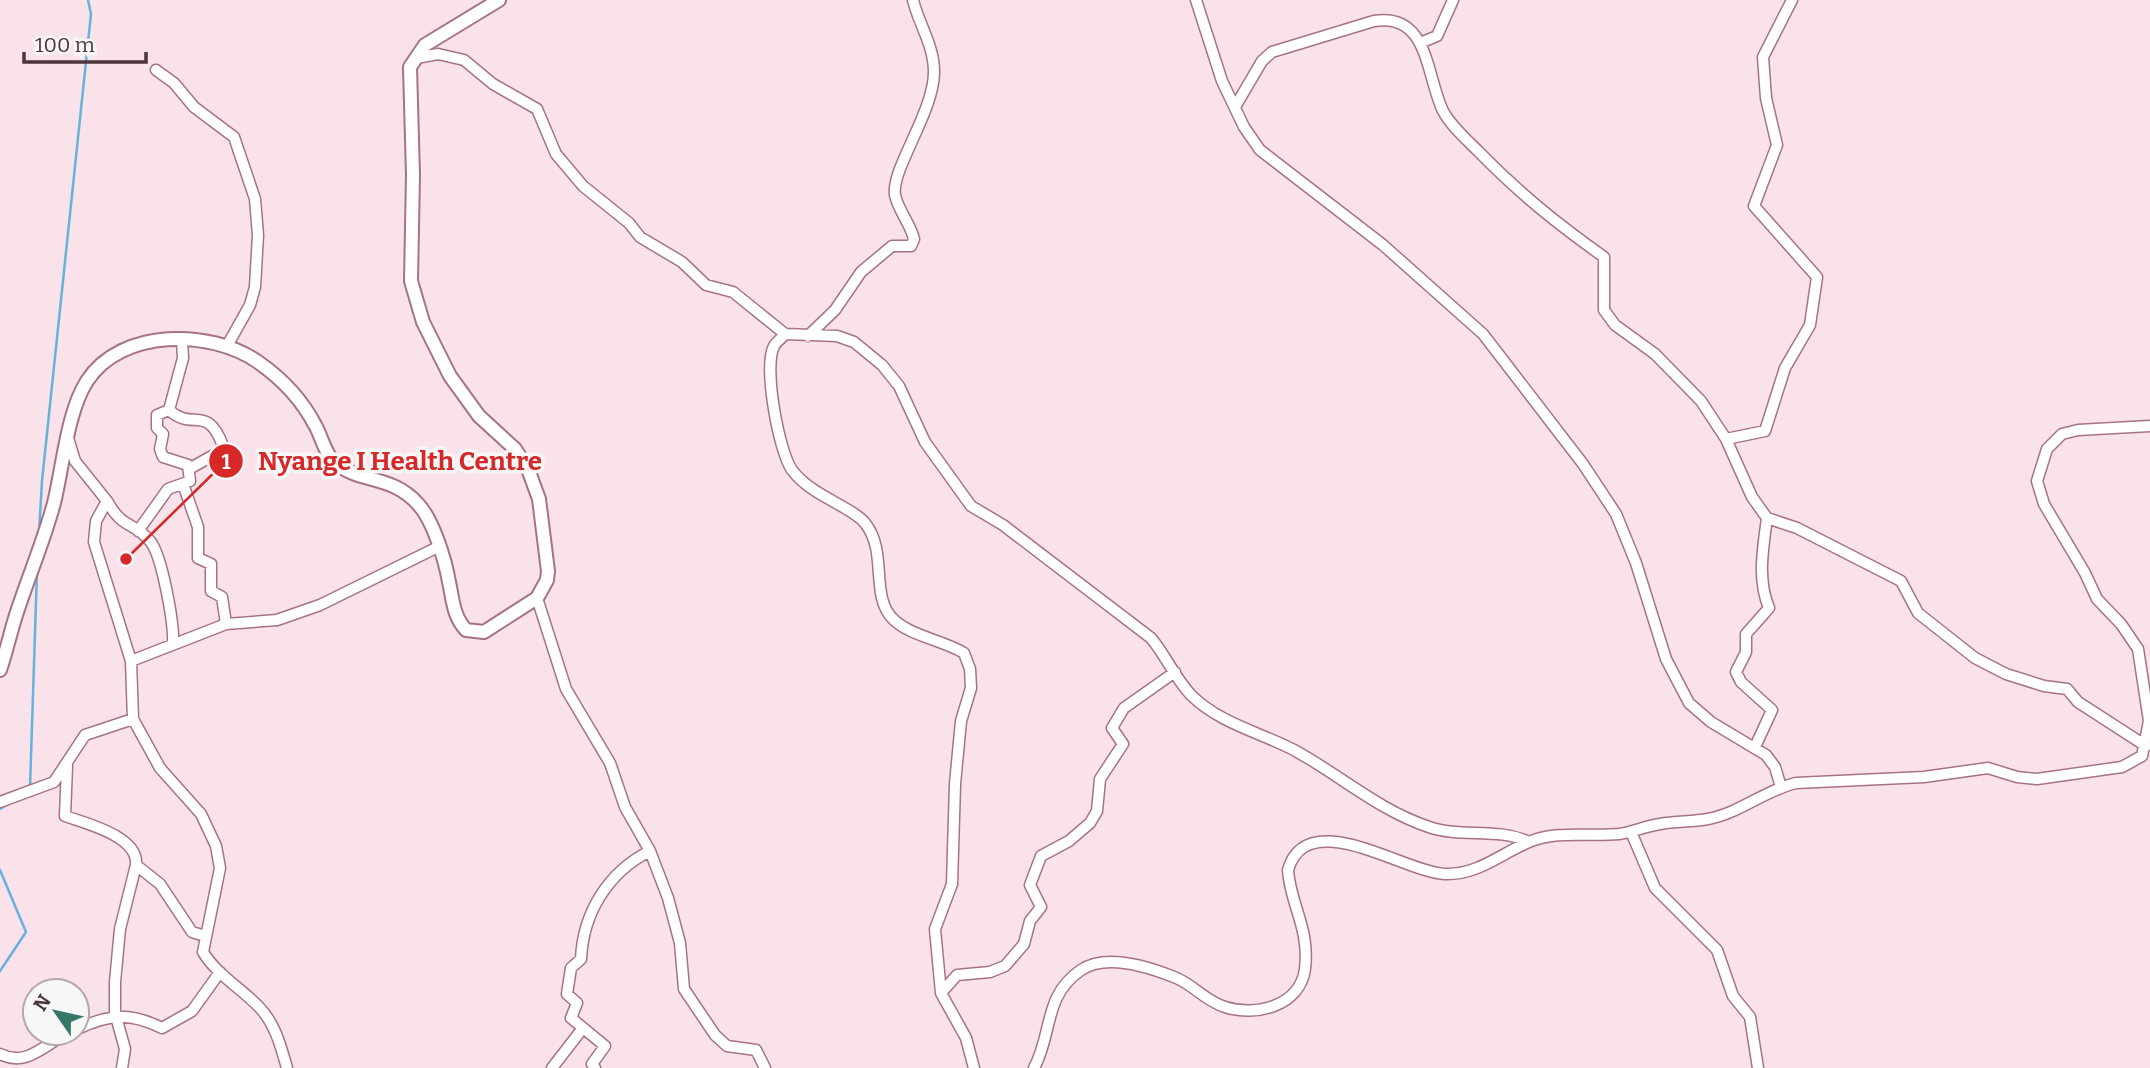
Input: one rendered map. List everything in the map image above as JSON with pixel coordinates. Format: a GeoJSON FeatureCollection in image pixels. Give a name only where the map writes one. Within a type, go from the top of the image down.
{"type":"FeatureCollection","features":[{"type":"Feature","properties":{"kind":"main road"},"geometry":{"type":"LineString","coordinates":[[0,670],[18,608],[42,545],[68,438],[85,385],[107,357],[130,346],[200,338],[227,346],[257,362],[289,389],[310,416],[334,461],[353,474],[389,482],[417,503],[429,520],[457,618],[466,630],[484,632],[537,598],[547,580],[548,571],[539,499],[528,469],[515,449],[479,416],[450,376],[415,299],[410,255],[413,175],[410,67],[425,45],[499,0]]}},
{"type":"Feature","properties":{"kind":"street"},"geometry":{"type":"LineString","coordinates":[[808,336],[835,310],[861,272],[892,246],[911,246],[914,239],[909,221],[898,206],[895,184],[931,100],[934,73],[932,49],[913,0]]}},
{"type":"Feature","properties":{"kind":"street"},"geometry":{"type":"LineString","coordinates":[[1196,0],[1222,81],[1260,150],[1383,245],[1483,334],[1583,464],[1616,514],[1636,563],[1666,659],[1689,703],[1711,722],[1755,747],[1772,762],[1781,787]]}},
{"type":"Feature","properties":{"kind":"street"},"geometry":{"type":"LineString","coordinates":[[1420,43],[1437,36],[1453,0]]}},
{"type":"Feature","properties":{"kind":"street"},"geometry":{"type":"LineString","coordinates":[[1726,439],[1765,431],[1785,368],[1810,325],[1817,277],[1754,206],[1777,145],[1766,98],[1763,57],[1793,0]]}},
{"type":"Feature","properties":{"kind":"street"},"geometry":{"type":"LineString","coordinates":[[1235,107],[1262,61],[1288,45],[1390,19],[1402,23],[1420,43],[1443,111],[1457,130],[1549,219],[1604,257],[1604,310],[1615,325],[1655,354],[1701,401],[1726,439],[1752,497],[1767,518],[1797,528],[1885,570],[1901,581],[1918,613],[1975,658],[2006,674],[2044,686],[2067,689],[2078,702],[2146,746]]}},
{"type":"Feature","properties":{"kind":"street"},"geometry":{"type":"LineString","coordinates":[[413,59],[438,54],[464,60],[493,84],[537,109],[556,154],[572,169],[583,186],[629,223],[640,237],[682,262],[706,285],[722,287],[745,300],[785,334],[837,336],[854,342],[882,365],[899,386],[925,442],[945,474],[971,506],[991,517],[1151,638],[1191,695],[1218,718],[1293,750],[1337,775],[1374,803],[1434,829],[1512,836],[1529,842]]}},
{"type":"Feature","properties":{"kind":"street"},"geometry":{"type":"LineString","coordinates":[[156,70],[174,83],[194,107],[234,137],[255,199],[258,244],[255,287],[250,305],[227,346]]}},
{"type":"Feature","properties":{"kind":"street"},"geometry":{"type":"LineString","coordinates":[[785,334],[773,347],[771,371],[774,404],[792,470],[822,498],[863,521],[878,544],[885,607],[894,620],[964,653],[970,670],[971,688],[961,721],[955,784],[952,884],[934,929],[941,993],[966,1038],[974,1068]]}},
{"type":"Feature","properties":{"kind":"street"},"geometry":{"type":"LineString","coordinates":[[169,410],[183,358],[182,341]]}},
{"type":"Feature","properties":{"kind":"street"},"geometry":{"type":"LineString","coordinates":[[138,531],[167,489],[190,481],[189,469],[183,461],[163,457],[160,449],[163,434],[157,428],[157,415],[169,410]]}},
{"type":"Feature","properties":{"kind":"street"},"geometry":{"type":"LineString","coordinates":[[169,410],[184,419],[200,418],[212,424],[223,446],[219,452],[189,469]]}},
{"type":"Feature","properties":{"kind":"street"},"geometry":{"type":"LineString","coordinates":[[1034,1068],[1042,1053],[1052,1006],[1069,981],[1094,964],[1116,962],[1174,977],[1209,1000],[1231,1009],[1269,1009],[1288,1000],[1304,972],[1301,917],[1288,870],[1293,856],[1304,846],[1340,842],[1444,874],[1488,864],[1529,842],[1584,833],[1631,832],[1660,824],[1718,816],[1781,787],[1813,781],[1924,777],[1988,768],[2017,777],[2037,779],[2122,767],[2146,758],[2149,721],[2138,649],[2121,624],[2097,599],[2085,573],[2044,504],[2037,481],[2047,449],[2062,434],[2078,430],[2150,426]]}},
{"type":"Feature","properties":{"kind":"street"},"geometry":{"type":"LineString","coordinates":[[68,438],[75,461],[118,519],[138,531],[157,550],[173,643]]}},
{"type":"Feature","properties":{"kind":"street"},"geometry":{"type":"LineString","coordinates":[[183,484],[198,527],[198,558],[211,564],[211,590],[222,597],[226,624]]}},
{"type":"Feature","properties":{"kind":"street"},"geometry":{"type":"LineString","coordinates":[[107,501],[96,521],[94,542],[131,661],[132,719],[160,768],[201,814],[216,846],[220,868],[203,952],[220,972],[261,1008],[280,1043],[287,1068]]}},
{"type":"Feature","properties":{"kind":"street"},"geometry":{"type":"LineString","coordinates":[[1755,747],[1772,710],[1741,682],[1737,672],[1746,652],[1746,634],[1769,608],[1763,594],[1761,576],[1767,518]]}},
{"type":"Feature","properties":{"kind":"street"},"geometry":{"type":"LineString","coordinates":[[131,661],[226,624],[277,620],[300,613],[363,586],[438,547]]}},
{"type":"Feature","properties":{"kind":"street"},"geometry":{"type":"LineString","coordinates":[[537,598],[566,689],[610,763],[625,807],[650,851],[668,898],[680,943],[684,989],[715,1035],[727,1046],[756,1050],[765,1068]]}},
{"type":"Feature","properties":{"kind":"street"},"geometry":{"type":"LineString","coordinates":[[941,993],[957,975],[990,972],[1005,966],[1024,944],[1030,921],[1041,907],[1030,885],[1041,856],[1069,841],[1090,823],[1097,811],[1100,779],[1123,744],[1112,729],[1124,708],[1175,671]]}},
{"type":"Feature","properties":{"kind":"street"},"geometry":{"type":"LineString","coordinates":[[0,802],[49,784],[68,762],[85,735],[132,719]]}},
{"type":"Feature","properties":{"kind":"street"},"geometry":{"type":"LineString","coordinates":[[68,762],[65,816],[95,824],[121,840],[135,855],[136,865],[120,929],[116,1016],[125,1049],[122,1068]]}},
{"type":"Feature","properties":{"kind":"street"},"geometry":{"type":"LineString","coordinates":[[1631,832],[1655,888],[1717,950],[1733,996],[1750,1017],[1758,1068]]}},
{"type":"Feature","properties":{"kind":"street"},"geometry":{"type":"LineString","coordinates":[[595,1068],[592,1065],[605,1046],[571,1018],[577,1003],[567,994],[571,968],[581,959],[582,935],[601,894],[615,876],[634,859],[650,851]]}},
{"type":"Feature","properties":{"kind":"street"},"geometry":{"type":"LineString","coordinates":[[136,865],[160,884],[192,932],[205,936]]}},
{"type":"Feature","properties":{"kind":"street"},"geometry":{"type":"LineString","coordinates":[[91,1023],[106,1016],[116,1016],[149,1021],[162,1028],[192,1011],[220,972]]}},
{"type":"Feature","properties":{"kind":"street"},"geometry":{"type":"LineString","coordinates":[[552,1068],[583,1028]]}},
{"type":"Feature","properties":{"kind":"street"},"geometry":{"type":"LineString","coordinates":[[0,1054],[20,1062],[31,1058],[44,1047]]}},
{"type":"Feature","properties":{"kind":"waterway"},"geometry":{"type":"LineString","coordinates":[[39,533],[42,481],[91,14],[88,0]]}},
{"type":"Feature","properties":{"kind":"waterway"},"geometry":{"type":"LineString","coordinates":[[30,788],[37,571]]}},
{"type":"Feature","properties":{"kind":"waterway"},"geometry":{"type":"LineString","coordinates":[[0,809],[12,802]]}},
{"type":"Feature","properties":{"kind":"waterway"},"geometry":{"type":"LineString","coordinates":[[0,870],[26,932],[0,971]]}},
{"type":"Feature","properties":{"kind":"place","name":"Nyange I Health Centre"},"geometry":{"type":"Point","coordinates":[126,559]}}]}
